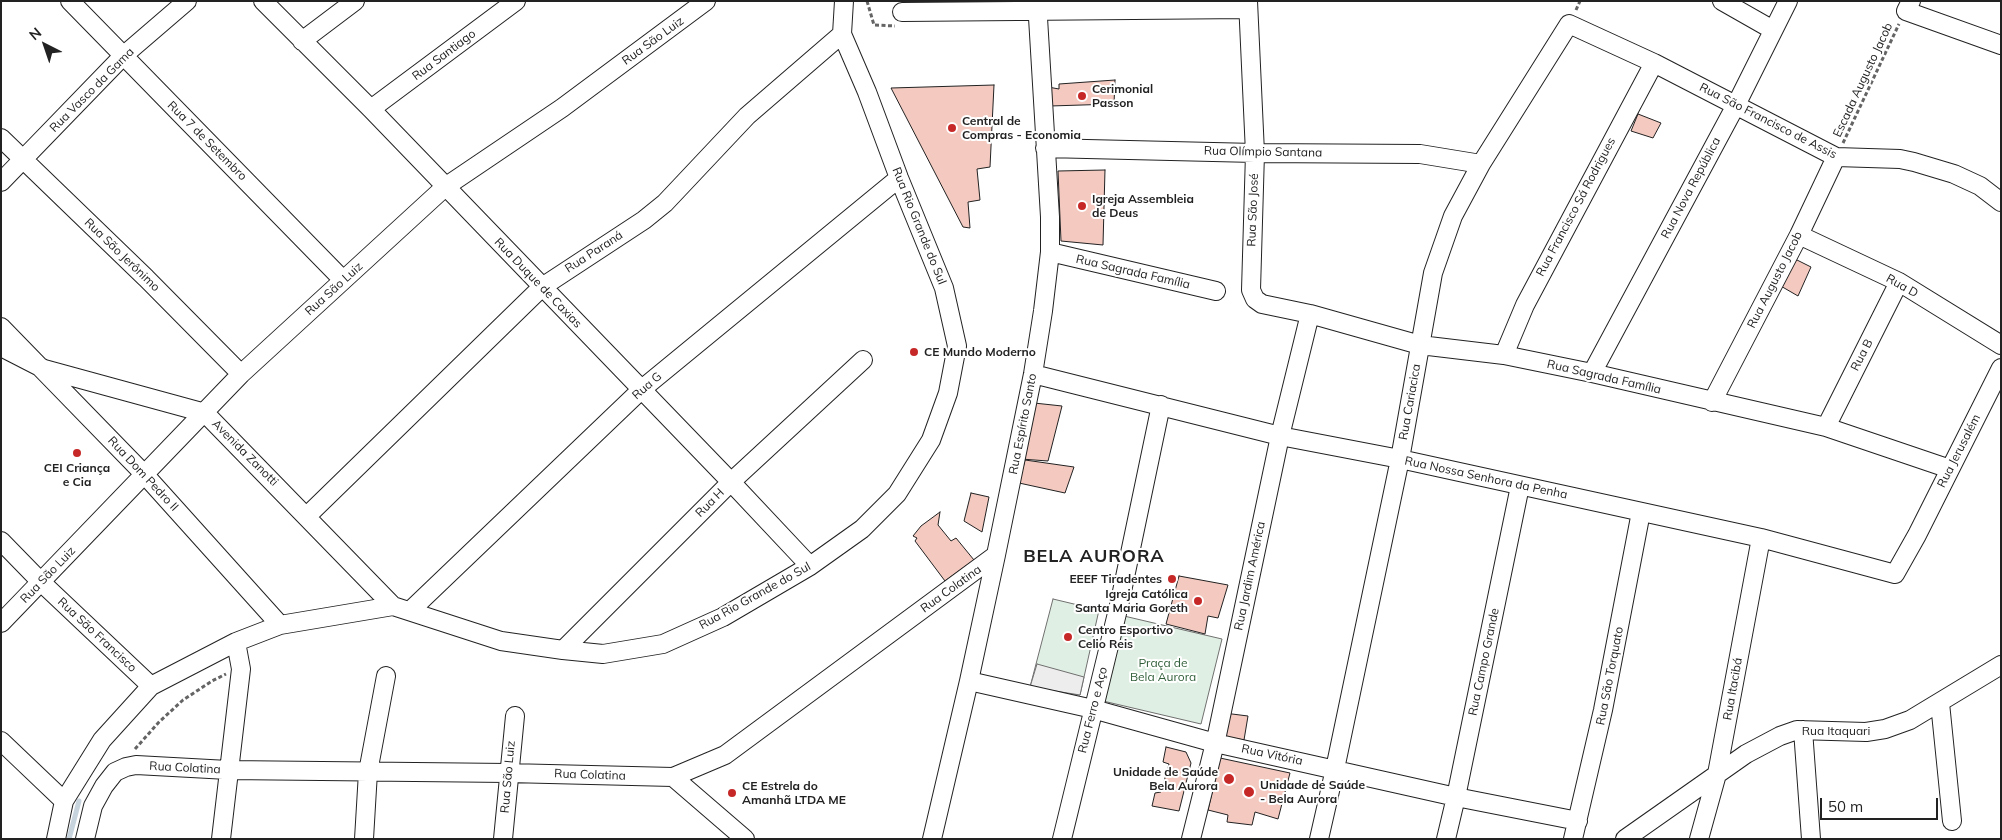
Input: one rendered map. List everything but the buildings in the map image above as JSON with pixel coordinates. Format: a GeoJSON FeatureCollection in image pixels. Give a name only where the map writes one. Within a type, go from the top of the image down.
{"type":"FeatureCollection","features":[{"type":"Feature","properties":{"kind":"street","name":"Rua 7 de Setembro"},"geometry":{"type":"LineString","coordinates":[[70,1],[343,280]]}},
{"type":"Feature","properties":{"kind":"street","name":"Rua Vasco da Gama"},"geometry":{"type":"LineString","coordinates":[[1,182],[123,56],[187,1]]}},
{"type":"Feature","properties":{"kind":"street","name":"Rua Duque de Caxias"},"geometry":{"type":"LineString","coordinates":[[263,1],[371,109],[810,566]]}},
{"type":"Feature","properties":{"kind":"street"},"geometry":{"type":"LineString","coordinates":[[302,41],[355,1]]}},
{"type":"Feature","properties":{"kind":"street","name":"Rua Santiago"},"geometry":{"type":"LineString","coordinates":[[371,109],[516,1]]}},
{"type":"Feature","properties":{"kind":"street","name":"Rua São Luiz"},"geometry":{"type":"LineString","coordinates":[[1,623],[241,374],[445,187],[562,108],[706,1]]}},
{"type":"Feature","properties":{"kind":"street"},"geometry":{"type":"LineString","coordinates":[[842,34],[844,1]]}},
{"type":"Feature","properties":{"kind":"street"},"geometry":{"type":"LineString","coordinates":[[1722,1],[1773,30]]}},
{"type":"Feature","properties":{"kind":"street","name":"Rua Nova República"},"geometry":{"type":"LineString","coordinates":[[1592,373],[1736,105],[1788,1]]}},
{"type":"Feature","properties":{"kind":"street"},"geometry":{"type":"LineString","coordinates":[[902,19],[1037,6],[1248,5]]}},
{"type":"Feature","properties":{"kind":"street","name":"Rua São José"},"geometry":{"type":"LineString","coordinates":[[1248,5],[1255,153],[1251,290],[1255,299]]}},
{"type":"Feature","properties":{"kind":"street","name":"Rua Espírito Santo"},"geometry":{"type":"LineString","coordinates":[[932,839],[996,555],[1033,374],[1043,312],[1050,252],[1050,217],[1037,6]]}},
{"type":"Feature","properties":{"kind":"street"},"geometry":{"type":"LineString","coordinates":[[1908,6],[2001,45]]}},
{"type":"Feature","properties":{"kind":"street","name":"Rua São Francisco de Assis"},"geometry":{"type":"LineString","coordinates":[[1569,24],[1654,63],[1836,157],[1900,159],[1914,162],[1954,174],[1980,186],[2001,202]]}},
{"type":"Feature","properties":{"kind":"street","name":"Rua Cariacica"},"geometry":{"type":"LineString","coordinates":[[1319,839],[1400,459],[1433,273],[1453,216],[1481,164],[1569,24]]}},
{"type":"Feature","properties":{"kind":"street","name":"Rua Rio Grande do Sul"},"geometry":{"type":"LineString","coordinates":[[56,839],[64,802],[102,740],[151,686],[236,642],[280,625],[393,606],[411,610],[501,641],[563,650],[603,654],[663,644],[722,617],[810,566],[862,529],[897,494],[931,440],[948,393],[956,346],[944,288],[899,178],[868,92],[842,34]]}},
{"type":"Feature","properties":{"kind":"street","name":"Rua Paraná"},"geometry":{"type":"LineString","coordinates":[[307,516],[542,287],[644,220],[664,203],[748,116],[842,34]]}},
{"type":"Feature","properties":{"kind":"street","name":"Rua Francisco Sá Rodrigues"},"geometry":{"type":"LineString","coordinates":[[1504,355],[1525,305],[1654,63]]}},
{"type":"Feature","properties":{"kind":"street","name":"Rua São Jerônimo"},"geometry":{"type":"LineString","coordinates":[[1,138],[146,278],[241,374]]}},
{"type":"Feature","properties":{"kind":"street","name":"Rua Olímpio Santana"},"geometry":{"type":"LineString","coordinates":[[1045,148],[1255,153],[1420,154],[1481,164]]}},
{"type":"Feature","properties":{"kind":"street","name":"Rua Augusto Jacob"},"geometry":{"type":"LineString","coordinates":[[1712,402],[1799,234],[1836,157]]}},
{"type":"Feature","properties":{"kind":"street","name":"Rua G"},"geometry":{"type":"LineString","coordinates":[[411,610],[642,389],[899,178]]}},
{"type":"Feature","properties":{"kind":"street","name":"Rua D"},"geometry":{"type":"LineString","coordinates":[[1799,234],[1899,282],[2001,345]]}},
{"type":"Feature","properties":{"kind":"street","name":"Rua Sagrada Família"},"geometry":{"type":"LineString","coordinates":[[1050,252],[1216,291]]}},
{"type":"Feature","properties":{"kind":"street","name":"Rua B"},"geometry":{"type":"LineString","coordinates":[[1826,427],[1899,282]]}},
{"type":"Feature","properties":{"kind":"street","name":"Rua Sagrada Família"},"geometry":{"type":"LineString","coordinates":[[1255,299],[1262,304],[1310,314],[1420,345],[1504,355],[1592,373],[1826,427],[1950,469]]}},
{"type":"Feature","properties":{"kind":"street","name":"Rua Jardim América"},"geometry":{"type":"LineString","coordinates":[[1191,839],[1215,743],[1280,436],[1310,314]]}},
{"type":"Feature","properties":{"kind":"street","name":"Rua Dom Pedro II"},"geometry":{"type":"LineString","coordinates":[[1,327],[44,369],[145,475],[280,625]]}},
{"type":"Feature","properties":{"kind":"street","name":"Avenida Zanotti"},"geometry":{"type":"LineString","coordinates":[[1,347],[44,369],[205,413],[393,606]]}},
{"type":"Feature","properties":{"kind":"street","name":"Rua H"},"geometry":{"type":"LineString","coordinates":[[563,650],[731,482],[863,360]]}},
{"type":"Feature","properties":{"kind":"street","name":"Rua Jerusalém"},"geometry":{"type":"LineString","coordinates":[[1917,535],[2001,368]]}},
{"type":"Feature","properties":{"kind":"street","name":"Rua Nossa Senhora da Penha"},"geometry":{"type":"LineString","coordinates":[[1033,374],[1280,436],[1400,459],[1761,538],[1895,574],[1917,535]]}},
{"type":"Feature","properties":{"kind":"street","name":"Rua Ferro e Aço"},"geometry":{"type":"LineString","coordinates":[[1062,839],[1092,709],[1120,601],[1161,405]]}},
{"type":"Feature","properties":{"kind":"street","name":"Rua Campo Grande"},"geometry":{"type":"LineString","coordinates":[[1446,839],[1520,486]]}},
{"type":"Feature","properties":{"kind":"street","name":"Rua São Torquato"},"geometry":{"type":"LineString","coordinates":[[1573,839],[1603,710],[1642,512]]}},
{"type":"Feature","properties":{"kind":"street","name":"Rua Itacibá"},"geometry":{"type":"LineString","coordinates":[[1699,839],[1717,774],[1761,538]]}},
{"type":"Feature","properties":{"kind":"street","name":"Rua São Francisco"},"geometry":{"type":"LineString","coordinates":[[1,541],[41,582],[151,686]]}},
{"type":"Feature","properties":{"kind":"street","name":"Rua Colatina"},"geometry":{"type":"LineString","coordinates":[[86,839],[93,806],[104,786],[115,772],[136,765],[228,770],[508,773],[673,778],[725,755],[996,555]]}},
{"type":"Feature","properties":{"kind":"street"},"geometry":{"type":"LineString","coordinates":[[221,839],[241,669],[236,642]]}},
{"type":"Feature","properties":{"kind":"street","name":"Rua Itaquari"},"geometry":{"type":"LineString","coordinates":[[1625,839],[1746,754],[1780,736],[1803,730],[1866,732],[1885,729],[1910,720],[2001,665]]}},
{"type":"Feature","properties":{"kind":"street"},"geometry":{"type":"LineString","coordinates":[[364,839],[368,772],[386,676]]}},
{"type":"Feature","properties":{"kind":"street","name":"Rua Vitória"},"geometry":{"type":"LineString","coordinates":[[969,681],[1092,709],[1215,743],[1456,797],[1578,821]]}},
{"type":"Feature","properties":{"kind":"street"},"geometry":{"type":"LineString","coordinates":[[1940,703],[1952,821]]}},
{"type":"Feature","properties":{"kind":"street","name":"Rua São Luiz"},"geometry":{"type":"LineString","coordinates":[[503,839],[514,716]]}},
{"type":"Feature","properties":{"kind":"street"},"geometry":{"type":"LineString","coordinates":[[1803,730],[1811,839]]}},
{"type":"Feature","properties":{"kind":"street"},"geometry":{"type":"LineString","coordinates":[[1,741],[64,802]]}},
{"type":"Feature","properties":{"kind":"street"},"geometry":{"type":"LineString","coordinates":[[673,778],[745,839]]}},
{"type":"Feature","properties":{"kind":"path"},"geometry":{"type":"LineString","coordinates":[[867,1],[874,25],[902,19]]}},
{"type":"Feature","properties":{"kind":"path","name":"Escada Augusto Jacob"},"geometry":{"type":"LineString","coordinates":[[1836,157],[1908,6]]}},
{"type":"Feature","properties":{"kind":"path"},"geometry":{"type":"LineString","coordinates":[[134,750],[182,700],[212,681],[241,669]]}},
{"type":"Feature","properties":{"kind":"green space","name":"Centro Esportivo Celio Reis"},"geometry":{"type":"Polygon","coordinates":[[[1053,599],[1099,610],[1080,695],[1030,687],[1053,599]]]}},
{"type":"Feature","properties":{"kind":"green space","name":"Praça de Bela Aurora"},"geometry":{"type":"Polygon","coordinates":[[[1124,616],[1222,639],[1201,724],[1103,701],[1124,616]]]}},
{"type":"Feature","properties":{"kind":"shaded area"},"geometry":{"type":"Polygon","coordinates":[[[1037,664],[1084,677],[1080,695],[1030,687],[1037,664]]]}},
{"type":"Feature","properties":{"kind":"waterway"},"geometry":{"type":"LineString","coordinates":[[69,839],[79,801]]}},
{"type":"Feature","properties":{"kind":"place","name":"Cerimonial Passon"},"geometry":{"type":"Point","coordinates":[1082,96]}},
{"type":"Feature","properties":{"kind":"place","name":"Central de Compras - Economia"},"geometry":{"type":"Point","coordinates":[952,128]}},
{"type":"Feature","properties":{"kind":"place","name":"Igreja Assembleia de Deus"},"geometry":{"type":"Point","coordinates":[1082,206]}},
{"type":"Feature","properties":{"kind":"place","name":"CE Mundo Moderno"},"geometry":{"type":"Point","coordinates":[914,352]}},
{"type":"Feature","properties":{"kind":"place","name":"CEI Criança e Cia"},"geometry":{"type":"Point","coordinates":[77,453]}},
{"type":"Feature","properties":{"kind":"place","name":"EEEF Tiradentes"},"geometry":{"type":"Point","coordinates":[1172,579]}},
{"type":"Feature","properties":{"kind":"place","name":"Igreja Católica Santa Maria Goreth"},"geometry":{"type":"Point","coordinates":[1198,601]}},
{"type":"Feature","properties":{"kind":"place","name":"Centro Esportivo Celio Reis"},"geometry":{"type":"Point","coordinates":[1068,637]}},
{"type":"Feature","properties":{"kind":"place","name":"Unidade de Saúde Bela Aurora"},"geometry":{"type":"Point","coordinates":[1229,779]}},
{"type":"Feature","properties":{"kind":"place","name":"Unidade de Saúde - Bela Aurora"},"geometry":{"type":"Point","coordinates":[1249,792]}},
{"type":"Feature","properties":{"kind":"place","name":"CE Estrela do Amanhã LTDA ME"},"geometry":{"type":"Point","coordinates":[732,793]}},
{"type":"Feature","properties":{"kind":"district","name":"BELA AURORA"},"geometry":{"type":"Point","coordinates":[1094,557]}}]}
